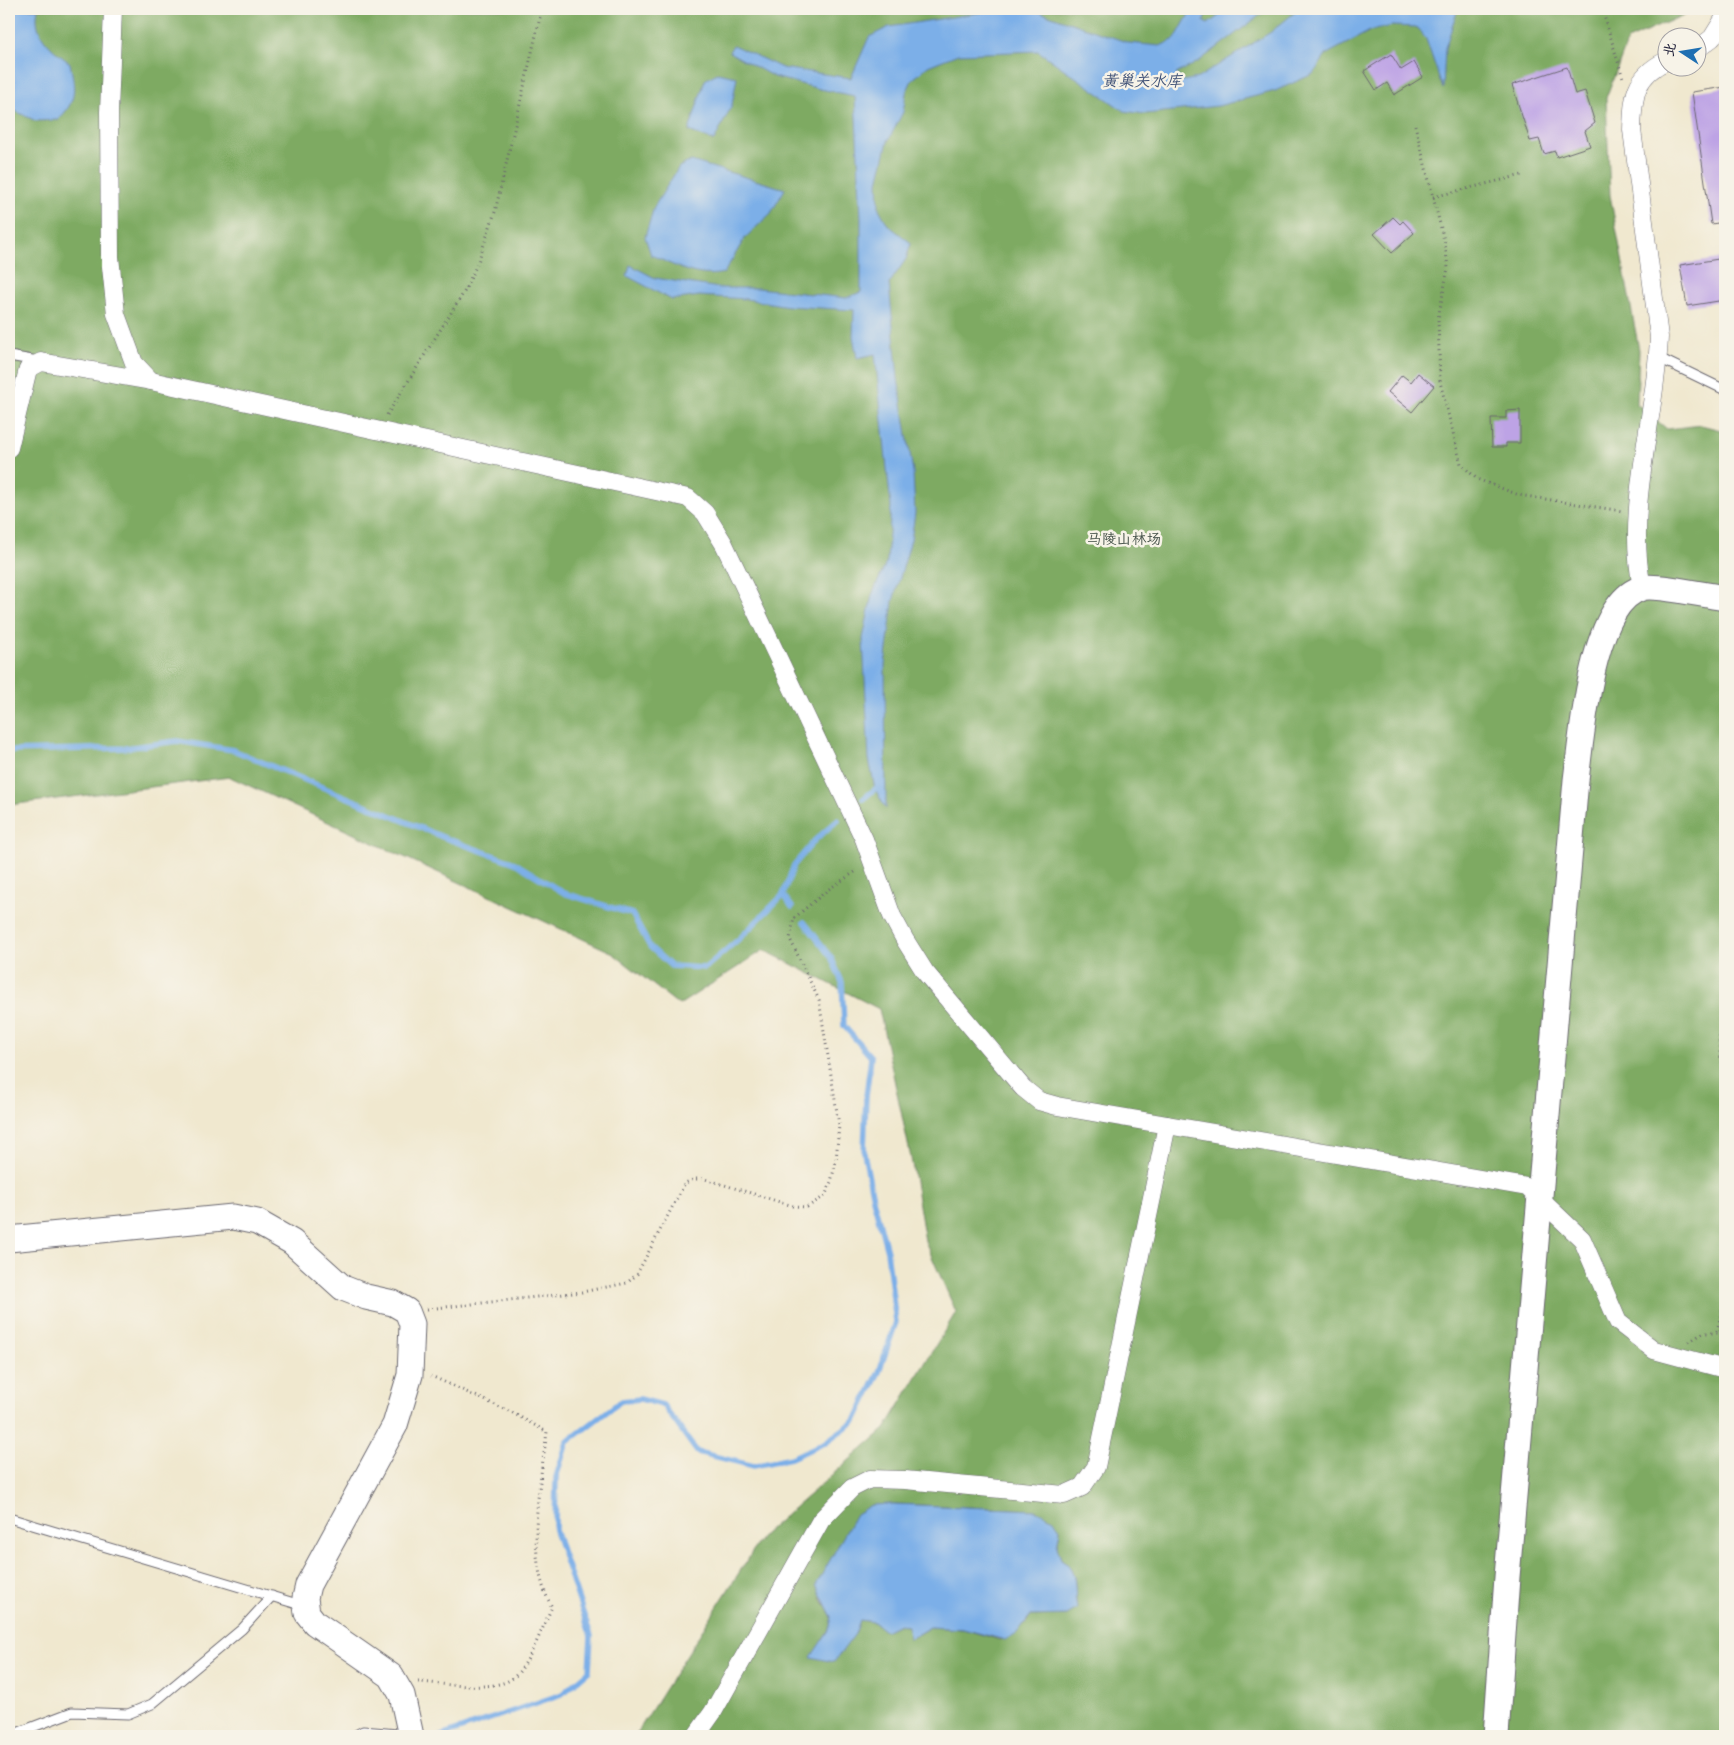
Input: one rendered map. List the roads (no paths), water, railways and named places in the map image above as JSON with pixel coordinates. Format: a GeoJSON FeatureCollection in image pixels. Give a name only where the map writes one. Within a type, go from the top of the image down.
{"type":"FeatureCollection","features":[{"type":"Feature","properties":{"kind":"street"},"geometry":{"type":"LineString","coordinates":[[113,9],[109,112],[110,257],[116,314],[134,363],[151,381]]}},
{"type":"Feature","properties":{"kind":"street"},"geometry":{"type":"LineString","coordinates":[[1706,42],[1712,38],[1725,17]]}},
{"type":"Feature","properties":{"kind":"street"},"geometry":{"type":"LineString","coordinates":[[1642,587],[1636,560],[1638,514],[1659,358],[1660,337],[1632,130],[1636,92],[1641,79],[1656,66]]}},
{"type":"Feature","properties":{"kind":"street"},"geometry":{"type":"LineString","coordinates":[[9,448],[28,369],[41,362],[151,381],[688,498],[705,513],[724,544],[864,839],[892,916],[925,972],[1023,1088],[1039,1101],[1057,1106],[1527,1187],[1582,1239],[1618,1322],[1654,1350],[1725,1369]]}},
{"type":"Feature","properties":{"kind":"street"},"geometry":{"type":"LineString","coordinates":[[1496,1736],[1507,1578],[1576,780],[1593,664],[1607,625],[1622,599],[1642,587],[1725,598]]}},
{"type":"Feature","properties":{"kind":"street"},"geometry":{"type":"LineString","coordinates":[[696,1736],[713,1712],[821,1520],[852,1488],[870,1479],[905,1480],[1064,1495],[1082,1487],[1096,1467],[1167,1125]]}},
{"type":"Feature","properties":{"kind":"street"},"geometry":{"type":"LineString","coordinates":[[9,1239],[233,1217],[257,1222],[292,1242],[343,1288],[366,1297],[392,1303],[407,1311],[412,1324],[410,1368],[395,1425],[308,1585],[305,1598],[307,1613],[315,1623],[391,1676],[402,1696],[411,1736]]}},
{"type":"Feature","properties":{"kind":"lane"},"geometry":{"type":"LineString","coordinates":[[9,356],[41,362]]}},
{"type":"Feature","properties":{"kind":"lane"},"geometry":{"type":"LineString","coordinates":[[1659,358],[1725,390]]}},
{"type":"Feature","properties":{"kind":"lane"},"geometry":{"type":"LineString","coordinates":[[9,1518],[306,1607]]}},
{"type":"Feature","properties":{"kind":"lane"},"geometry":{"type":"LineString","coordinates":[[9,1736],[72,1712],[113,1715],[128,1714],[152,1704],[242,1629],[272,1596]]}},
{"type":"Feature","properties":{"kind":"lane"},"geometry":{"type":"LineString","coordinates":[[354,1736],[363,1731],[411,1736]]}},
{"type":"Feature","properties":{"kind":"water"},"geometry":{"type":"Polygon","coordinates":[[[9,9],[38,9],[37,18],[40,33],[56,52],[70,63],[74,87],[72,100],[58,120],[36,121],[9,108],[9,9]]]}},
{"type":"Feature","properties":{"kind":"water","name":"黄巢关水库"},"geometry":{"type":"Polygon","coordinates":[[[1003,9],[1034,10],[1129,43],[1160,46],[1175,39],[1192,9],[1212,9],[1205,15],[1204,22],[1208,24],[1228,9],[1268,9],[1198,62],[1176,74],[1183,81],[1198,78],[1271,32],[1299,9],[1458,9],[1445,48],[1443,89],[1426,39],[1416,27],[1392,26],[1370,31],[1327,54],[1313,74],[1275,91],[1218,106],[1145,114],[1124,111],[1038,51],[958,54],[928,66],[912,80],[906,93],[903,112],[888,141],[878,182],[879,209],[888,225],[911,243],[906,259],[889,284],[898,379],[913,472],[915,513],[911,540],[893,601],[885,665],[886,809],[875,789],[869,759],[863,639],[872,595],[887,561],[891,507],[875,354],[857,358],[853,336],[854,310],[788,306],[746,299],[699,296],[672,300],[627,276],[630,265],[655,278],[719,288],[758,288],[846,298],[861,292],[861,218],[855,96],[774,77],[729,52],[733,45],[782,68],[851,78],[869,37],[889,27],[1003,9]]]}},
{"type":"Feature","properties":{"kind":"water"},"geometry":{"type":"Polygon","coordinates":[[[717,73],[737,77],[732,105],[714,141],[689,131],[705,80],[717,73]]]}},
{"type":"Feature","properties":{"kind":"water"},"geometry":{"type":"Polygon","coordinates":[[[691,161],[785,189],[771,213],[745,238],[724,273],[695,273],[651,255],[645,237],[654,207],[679,167],[691,161]]]}},
{"type":"Feature","properties":{"kind":"water"},"geometry":{"type":"Polygon","coordinates":[[[894,1504],[1035,1510],[1054,1519],[1060,1529],[1057,1547],[1061,1559],[1071,1569],[1075,1581],[1077,1609],[1067,1615],[1030,1616],[1017,1633],[1005,1640],[963,1629],[930,1627],[909,1639],[908,1626],[897,1625],[885,1631],[874,1622],[860,1620],[855,1634],[834,1662],[811,1657],[829,1630],[832,1617],[816,1585],[856,1514],[871,1505],[894,1504]]]}},
{"type":"Feature","properties":{"kind":"waterway"},"geometry":{"type":"LineString","coordinates":[[9,751],[125,748],[177,741],[233,750],[445,838],[515,863],[564,893],[632,914],[650,947],[671,966],[705,968],[740,938],[783,895]]}},
{"type":"Feature","properties":{"kind":"waterway"},"geometry":{"type":"LineString","coordinates":[[863,799],[875,789]]}},
{"type":"Feature","properties":{"kind":"waterway"},"geometry":{"type":"LineString","coordinates":[[792,907],[783,895],[794,865],[815,840],[838,820]]}},
{"type":"Feature","properties":{"kind":"waterway"},"geometry":{"type":"LineString","coordinates":[[441,1736],[562,1694],[589,1671],[591,1636],[555,1530],[556,1477],[567,1442],[621,1401],[640,1399],[663,1405],[697,1452],[754,1466],[791,1458],[824,1443],[855,1421],[879,1372],[896,1322],[887,1251],[873,1199],[864,1153],[866,1096],[871,1057],[844,1026],[842,982],[831,957],[804,922]]}},
{"type":"Feature","properties":{"kind":"park label","name":"马陵山林场"},"geometry":{"type":"Point","coordinates":[1124,539]}}]}
